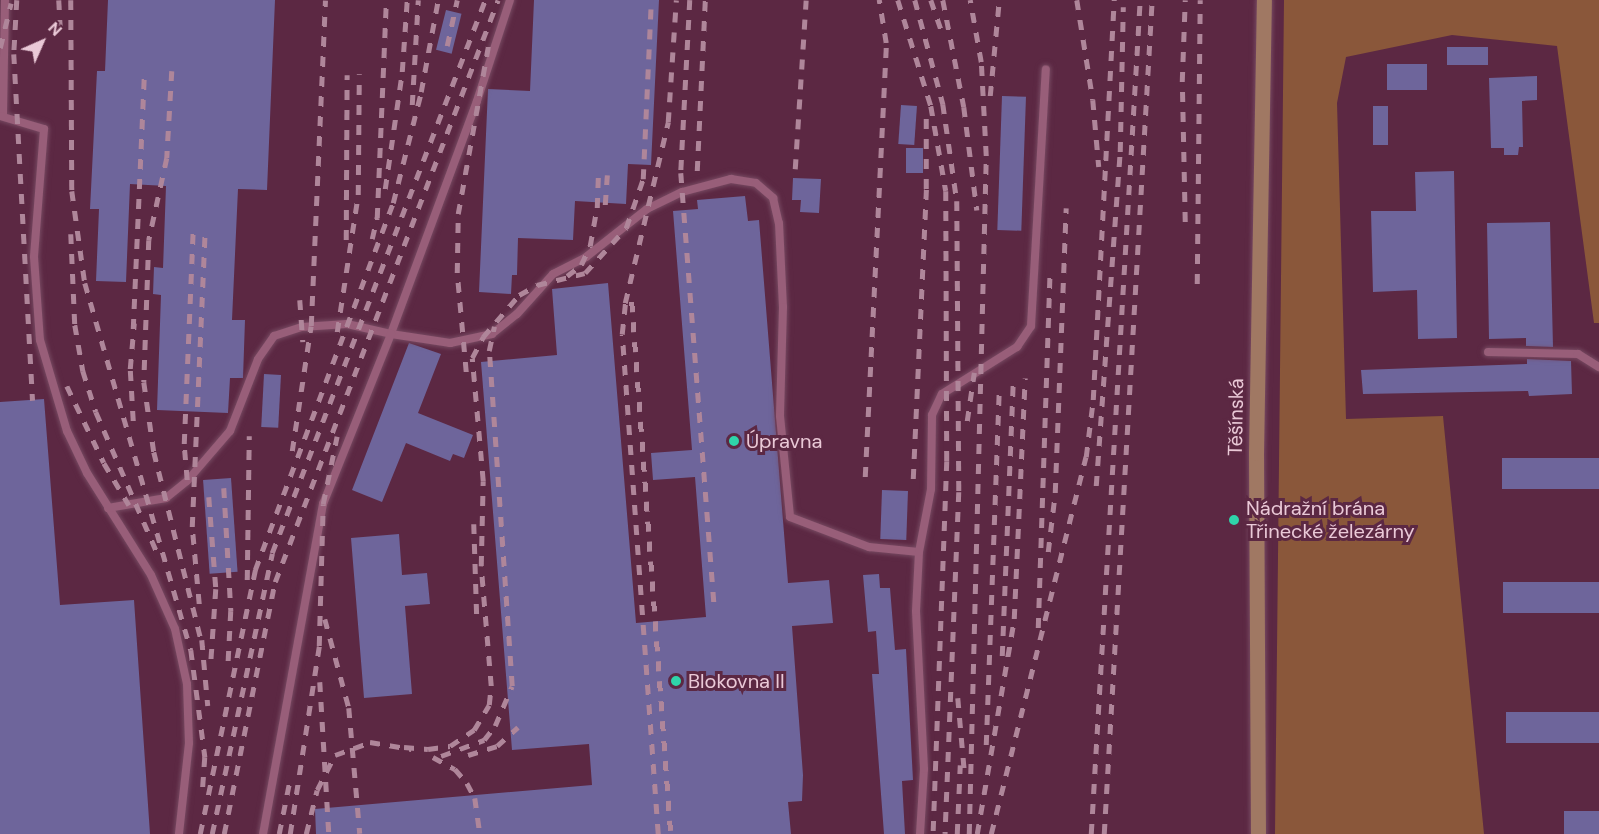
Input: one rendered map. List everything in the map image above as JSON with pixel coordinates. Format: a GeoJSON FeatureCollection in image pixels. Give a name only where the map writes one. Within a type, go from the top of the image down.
{"type":"FeatureCollection","features":[{"type":"Feature","properties":{"kind":"main road","name":"Těšínská"},"geometry":{"type":"LineString","coordinates":[[1258,834],[1256,453],[1264,0]]}},
{"type":"Feature","properties":{"kind":"lane"},"geometry":{"type":"LineString","coordinates":[[5,0],[2,116],[44,129],[34,257],[40,340],[66,431],[108,508],[151,575],[175,629],[187,684],[189,743],[179,834]]}},
{"type":"Feature","properties":{"kind":"lane"},"geometry":{"type":"LineString","coordinates":[[263,834],[323,504],[391,334],[477,101],[510,0]]}},
{"type":"Feature","properties":{"kind":"lane"},"geometry":{"type":"LineString","coordinates":[[920,834],[924,769],[916,610],[919,552],[931,489],[932,415],[938,399],[1017,347],[1031,326],[1046,69]]}},
{"type":"Feature","properties":{"kind":"lane"},"geometry":{"type":"LineString","coordinates":[[108,508],[166,498],[187,481],[230,431],[258,359],[274,336],[302,327],[347,324],[391,334],[450,343],[492,334],[517,314],[553,274],[586,257],[647,209],[682,192],[744,179],[756,183],[773,198],[779,224],[783,307],[780,416],[790,517],[868,547],[919,552]]}},
{"type":"Feature","properties":{"kind":"lane"},"geometry":{"type":"LineString","coordinates":[[1488,352],[1578,354],[1599,367]]}},
{"type":"Feature","properties":{"kind":"shaded area"},"geometry":{"type":"Polygon","coordinates":[[[1284,0],[1599,0],[1599,323],[1594,323],[1557,46],[1452,35],[1346,57],[1337,103],[1346,419],[1443,416],[1484,834],[1275,834],[1284,0]]]}},
{"type":"Feature","properties":{"kind":"building"},"geometry":{"type":"Polygon","coordinates":[[[108,0],[275,0],[267,190],[238,189],[232,320],[245,320],[243,378],[230,378],[228,413],[157,410],[161,295],[153,294],[154,267],[163,268],[166,186],[130,184],[126,282],[96,281],[99,209],[90,209],[97,71],[105,71],[108,0]]]}},
{"type":"Feature","properties":{"kind":"building"},"geometry":{"type":"Polygon","coordinates":[[[534,0],[659,0],[651,165],[628,164],[626,204],[575,201],[573,240],[518,238],[517,275],[512,275],[511,294],[479,292],[488,89],[530,91],[534,0]]]}},
{"type":"Feature","properties":{"kind":"building"},"geometry":{"type":"Polygon","coordinates":[[[446,10],[462,14],[452,54],[436,50],[446,10]]]}},
{"type":"Feature","properties":{"kind":"building"},"geometry":{"type":"Polygon","coordinates":[[[1447,47],[1488,47],[1488,65],[1447,65],[1447,47]]]}},
{"type":"Feature","properties":{"kind":"building"},"geometry":{"type":"Polygon","coordinates":[[[1387,64],[1427,64],[1427,90],[1387,90],[1387,64]]]}},
{"type":"Feature","properties":{"kind":"building"},"geometry":{"type":"Polygon","coordinates":[[[1537,76],[1537,100],[1522,101],[1523,147],[1519,147],[1518,155],[1504,155],[1504,148],[1491,148],[1489,78],[1537,76]]]}},
{"type":"Feature","properties":{"kind":"building"},"geometry":{"type":"Polygon","coordinates":[[[1002,96],[1026,97],[1021,231],[997,230],[1002,96]]]}},
{"type":"Feature","properties":{"kind":"building"},"geometry":{"type":"Polygon","coordinates":[[[901,105],[917,106],[914,145],[898,144],[901,105]]]}},
{"type":"Feature","properties":{"kind":"building"},"geometry":{"type":"Polygon","coordinates":[[[1373,106],[1388,106],[1388,145],[1373,145],[1373,106]]]}},
{"type":"Feature","properties":{"kind":"building"},"geometry":{"type":"Polygon","coordinates":[[[906,148],[923,148],[923,173],[906,173],[906,148]]]}},
{"type":"Feature","properties":{"kind":"building"},"geometry":{"type":"Polygon","coordinates":[[[1454,171],[1457,338],[1418,339],[1417,290],[1373,292],[1371,211],[1416,211],[1415,172],[1454,171]]]}},
{"type":"Feature","properties":{"kind":"building"},"geometry":{"type":"Polygon","coordinates":[[[793,178],[821,179],[819,213],[800,212],[801,200],[792,200],[793,178]]]}},
{"type":"Feature","properties":{"kind":"building"},"geometry":{"type":"Polygon","coordinates":[[[745,196],[748,221],[759,220],[788,583],[829,580],[833,623],[792,626],[803,775],[802,801],[788,802],[791,834],[316,834],[315,809],[592,785],[589,744],[512,750],[481,362],[557,355],[552,289],[608,283],[636,623],[706,617],[695,477],[653,480],[651,453],[692,450],[673,211],[698,209],[697,200],[745,196]]]}},
{"type":"Feature","properties":{"kind":"building"},"geometry":{"type":"Polygon","coordinates":[[[1550,222],[1553,347],[1526,346],[1526,338],[1489,339],[1487,223],[1550,222]]]}},
{"type":"Feature","properties":{"kind":"building"},"geometry":{"type":"Polygon","coordinates":[[[409,343],[441,354],[418,413],[473,435],[464,458],[453,454],[450,461],[406,443],[382,502],[352,490],[409,343]]]}},
{"type":"Feature","properties":{"kind":"building"},"geometry":{"type":"Polygon","coordinates":[[[1527,359],[1571,361],[1572,394],[1529,396],[1528,391],[1363,394],[1361,370],[1527,364],[1527,359]]]}},
{"type":"Feature","properties":{"kind":"building"},"geometry":{"type":"Polygon","coordinates":[[[264,374],[281,375],[278,428],[261,427],[264,374]]]}},
{"type":"Feature","properties":{"kind":"building"},"geometry":{"type":"Polygon","coordinates":[[[44,399],[60,605],[134,600],[150,834],[0,834],[0,402],[44,399]]]}},
{"type":"Feature","properties":{"kind":"building"},"geometry":{"type":"Polygon","coordinates":[[[1502,458],[1599,458],[1599,489],[1502,489],[1502,458]]]}},
{"type":"Feature","properties":{"kind":"building"},"geometry":{"type":"Polygon","coordinates":[[[231,478],[238,572],[210,574],[203,480],[231,478]]]}},
{"type":"Feature","properties":{"kind":"building"},"geometry":{"type":"Polygon","coordinates":[[[882,490],[908,491],[906,540],[880,539],[882,490]]]}},
{"type":"Feature","properties":{"kind":"building"},"geometry":{"type":"Polygon","coordinates":[[[399,534],[402,575],[427,573],[430,604],[405,606],[412,694],[364,698],[351,538],[399,534]]]}},
{"type":"Feature","properties":{"kind":"building"},"geometry":{"type":"Polygon","coordinates":[[[879,574],[880,588],[890,588],[895,650],[906,649],[913,780],[902,781],[905,834],[884,834],[872,674],[879,674],[876,631],[868,632],[863,575],[879,574]]]}},
{"type":"Feature","properties":{"kind":"building"},"geometry":{"type":"Polygon","coordinates":[[[1503,582],[1599,582],[1599,613],[1503,613],[1503,582]]]}},
{"type":"Feature","properties":{"kind":"building"},"geometry":{"type":"Polygon","coordinates":[[[1506,712],[1599,712],[1599,743],[1506,743],[1506,712]]]}},
{"type":"Feature","properties":{"kind":"building"},"geometry":{"type":"Polygon","coordinates":[[[1564,811],[1599,811],[1599,834],[1564,834],[1564,811]]]}},
{"type":"Feature","properties":{"kind":"railway"},"geometry":{"type":"LineString","coordinates":[[17,0],[14,54],[33,400]]}},
{"type":"Feature","properties":{"kind":"railway"},"geometry":{"type":"LineString","coordinates":[[59,0],[61,37]]}},
{"type":"Feature","properties":{"kind":"railway"},"geometry":{"type":"LineString","coordinates":[[71,0],[72,198]]}},
{"type":"Feature","properties":{"kind":"railway"},"geometry":{"type":"LineString","coordinates":[[292,451],[311,326],[325,0]]}},
{"type":"Feature","properties":{"kind":"railway"},"geometry":{"type":"LineString","coordinates":[[372,239],[377,218],[386,0]]}},
{"type":"Feature","properties":{"kind":"railway"},"geometry":{"type":"LineString","coordinates":[[385,189],[402,72],[407,0]]}},
{"type":"Feature","properties":{"kind":"railway"},"geometry":{"type":"LineString","coordinates":[[412,105],[418,0]]}},
{"type":"Feature","properties":{"kind":"railway"},"geometry":{"type":"LineString","coordinates":[[200,834],[255,570],[393,203],[421,92],[438,0]]}},
{"type":"Feature","properties":{"kind":"railway"},"geometry":{"type":"LineString","coordinates":[[447,46],[457,0]]}},
{"type":"Feature","properties":{"kind":"railway"},"geometry":{"type":"LineString","coordinates":[[212,834],[272,553],[485,0]]}},
{"type":"Feature","properties":{"kind":"railway"},"geometry":{"type":"LineString","coordinates":[[224,834],[275,582],[498,0]]}},
{"type":"Feature","properties":{"kind":"railway"},"geometry":{"type":"LineString","coordinates":[[404,747],[428,749],[450,746],[474,730],[489,705],[491,686],[481,566],[483,481],[472,358],[483,337],[519,295],[537,285],[585,273],[626,228],[643,179],[651,0]]}},
{"type":"Feature","properties":{"kind":"railway"},"geometry":{"type":"LineString","coordinates":[[658,834],[622,334],[625,303],[668,122],[676,0]]}},
{"type":"Feature","properties":{"kind":"railway"},"geometry":{"type":"LineString","coordinates":[[690,0],[681,173],[714,606]]}},
{"type":"Feature","properties":{"kind":"railway"},"geometry":{"type":"LineString","coordinates":[[697,171],[705,0]]}},
{"type":"Feature","properties":{"kind":"railway"},"geometry":{"type":"LineString","coordinates":[[795,169],[806,0]]}},
{"type":"Feature","properties":{"kind":"railway"},"geometry":{"type":"LineString","coordinates":[[865,477],[886,43],[879,0]]}},
{"type":"Feature","properties":{"kind":"railway"},"geometry":{"type":"LineString","coordinates":[[898,0],[931,106],[946,191],[947,461],[933,834]]}},
{"type":"Feature","properties":{"kind":"railway"},"geometry":{"type":"LineString","coordinates":[[915,0],[943,104],[957,201],[959,492],[945,834]]}},
{"type":"Feature","properties":{"kind":"railway"},"geometry":{"type":"LineString","coordinates":[[931,0],[941,29]]}},
{"type":"Feature","properties":{"kind":"railway"},"geometry":{"type":"LineString","coordinates":[[943,0],[964,107],[977,210]]}},
{"type":"Feature","properties":{"kind":"railway"},"geometry":{"type":"LineString","coordinates":[[969,834],[986,156],[981,62],[970,0]]}},
{"type":"Feature","properties":{"kind":"railway"},"geometry":{"type":"LineString","coordinates":[[990,96],[999,0]]}},
{"type":"Feature","properties":{"kind":"railway"},"geometry":{"type":"LineString","coordinates":[[1077,0],[1093,100],[1099,167]]}},
{"type":"Feature","properties":{"kind":"railway"},"geometry":{"type":"LineString","coordinates":[[991,834],[1086,457],[1093,400],[1114,0]]}},
{"type":"Feature","properties":{"kind":"railway"},"geometry":{"type":"LineString","coordinates":[[1091,834],[1140,0]]}},
{"type":"Feature","properties":{"kind":"railway"},"geometry":{"type":"LineString","coordinates":[[1104,834],[1152,0]]}},
{"type":"Feature","properties":{"kind":"railway"},"geometry":{"type":"LineString","coordinates":[[1185,0],[1182,82],[1185,222]]}},
{"type":"Feature","properties":{"kind":"railway"},"geometry":{"type":"LineString","coordinates":[[1197,284],[1200,0]]}},
{"type":"Feature","properties":{"kind":"railway"},"geometry":{"type":"LineString","coordinates":[[0,48],[11,3]]}},
{"type":"Feature","properties":{"kind":"railway"},"geometry":{"type":"LineString","coordinates":[[1096,486],[1120,152],[1123,7]]}},
{"type":"Feature","properties":{"kind":"railway"},"geometry":{"type":"LineString","coordinates":[[466,372],[457,273],[458,214],[489,42]]}},
{"type":"Feature","properties":{"kind":"railway"},"geometry":{"type":"LineString","coordinates":[[172,71],[167,158],[149,240],[144,382],[154,452],[203,647]]}},
{"type":"Feature","properties":{"kind":"railway"},"geometry":{"type":"LineString","coordinates":[[337,332],[358,195],[359,74]]}},
{"type":"Feature","properties":{"kind":"railway"},"geometry":{"type":"LineString","coordinates":[[346,240],[347,75]]}},
{"type":"Feature","properties":{"kind":"railway"},"geometry":{"type":"LineString","coordinates":[[133,329],[144,77]]}},
{"type":"Feature","properties":{"kind":"railway"},"geometry":{"type":"LineString","coordinates":[[913,479],[926,189],[926,113]]}},
{"type":"Feature","properties":{"kind":"railway"},"geometry":{"type":"LineString","coordinates":[[567,276],[581,265],[590,246],[597,208],[598,175]]}},
{"type":"Feature","properties":{"kind":"railway"},"geometry":{"type":"LineString","coordinates":[[605,205],[607,175]]}},
{"type":"Feature","properties":{"kind":"railway"},"geometry":{"type":"LineString","coordinates":[[72,191],[85,283],[191,650],[205,757],[203,787]]}},
{"type":"Feature","properties":{"kind":"railway"},"geometry":{"type":"LineString","coordinates":[[1048,552],[1055,493],[1066,208]]}},
{"type":"Feature","properties":{"kind":"railway"},"geometry":{"type":"LineString","coordinates":[[199,604],[192,527],[205,230]]}},
{"type":"Feature","properties":{"kind":"railway"},"geometry":{"type":"LineString","coordinates":[[187,480],[184,444],[193,231]]}},
{"type":"Feature","properties":{"kind":"railway"},"geometry":{"type":"LineString","coordinates":[[71,234],[75,325],[83,371],[96,412],[159,557]]}},
{"type":"Feature","properties":{"kind":"railway"},"geometry":{"type":"LineString","coordinates":[[1038,628],[1050,271]]}},
{"type":"Feature","properties":{"kind":"railway"},"geometry":{"type":"LineString","coordinates":[[300,300],[303,342]]}},
{"type":"Feature","properties":{"kind":"railway"},"geometry":{"type":"LineString","coordinates":[[632,302],[671,834]]}},
{"type":"Feature","properties":{"kind":"railway"},"geometry":{"type":"LineString","coordinates":[[133,421],[130,369],[134,323]]}},
{"type":"Feature","properties":{"kind":"railway"},"geometry":{"type":"LineString","coordinates":[[441,756],[484,740],[495,726],[512,686],[489,351],[494,327]]}},
{"type":"Feature","properties":{"kind":"railway"},"geometry":{"type":"LineString","coordinates":[[967,421],[974,373]]}},
{"type":"Feature","properties":{"kind":"railway"},"geometry":{"type":"LineString","coordinates":[[977,834],[1014,619],[1025,378]]}},
{"type":"Feature","properties":{"kind":"railway"},"geometry":{"type":"LineString","coordinates":[[1002,656],[1013,384]]}},
{"type":"Feature","properties":{"kind":"railway"},"geometry":{"type":"LineString","coordinates":[[67,386],[104,463],[129,505]]}},
{"type":"Feature","properties":{"kind":"railway"},"geometry":{"type":"LineString","coordinates":[[986,745],[999,388]]}},
{"type":"Feature","properties":{"kind":"railway"},"geometry":{"type":"LineString","coordinates":[[247,580],[249,436]]}},
{"type":"Feature","properties":{"kind":"railway"},"geometry":{"type":"LineString","coordinates":[[290,834],[319,646],[323,504],[337,436]]}},
{"type":"Feature","properties":{"kind":"railway"},"geometry":{"type":"LineString","coordinates":[[224,488],[231,611],[228,668]]}},
{"type":"Feature","properties":{"kind":"railway"},"geometry":{"type":"LineString","coordinates":[[209,497],[216,589],[211,662]]}},
{"type":"Feature","properties":{"kind":"railway"},"geometry":{"type":"LineString","coordinates":[[474,524],[477,620]]}},
{"type":"Feature","properties":{"kind":"railway"},"geometry":{"type":"LineString","coordinates":[[325,619],[349,708],[360,834]]}},
{"type":"Feature","properties":{"kind":"railway"},"geometry":{"type":"LineString","coordinates":[[202,640],[208,706]]}},
{"type":"Feature","properties":{"kind":"railway"},"geometry":{"type":"LineString","coordinates":[[320,682],[329,834]]}},
{"type":"Feature","properties":{"kind":"railway"},"geometry":{"type":"LineString","coordinates":[[958,698],[965,776]]}},
{"type":"Feature","properties":{"kind":"railway"},"geometry":{"type":"LineString","coordinates":[[468,755],[497,746],[518,727]]}},
{"type":"Feature","properties":{"kind":"railway"},"geometry":{"type":"LineString","coordinates":[[306,834],[317,790],[335,755],[370,742],[411,749]]}},
{"type":"Feature","properties":{"kind":"railway"},"geometry":{"type":"LineString","coordinates":[[433,757],[455,769],[467,783],[475,798],[480,834]]}},
{"type":"Feature","properties":{"kind":"railway"},"geometry":{"type":"LineString","coordinates":[[957,834],[960,765]]}},
{"type":"Feature","properties":{"kind":"railway"},"geometry":{"type":"LineString","coordinates":[[279,834],[290,779]]}},
{"type":"Feature","properties":{"kind":"place","name":"Úpravna"},"geometry":{"type":"Point","coordinates":[734,441]}},
{"type":"Feature","properties":{"kind":"place","name":"Nádražní brána Třinecké železárny"},"geometry":{"type":"Point","coordinates":[1234,520]}},
{"type":"Feature","properties":{"kind":"place","name":"Blokovna II"},"geometry":{"type":"Point","coordinates":[676,681]}}]}
